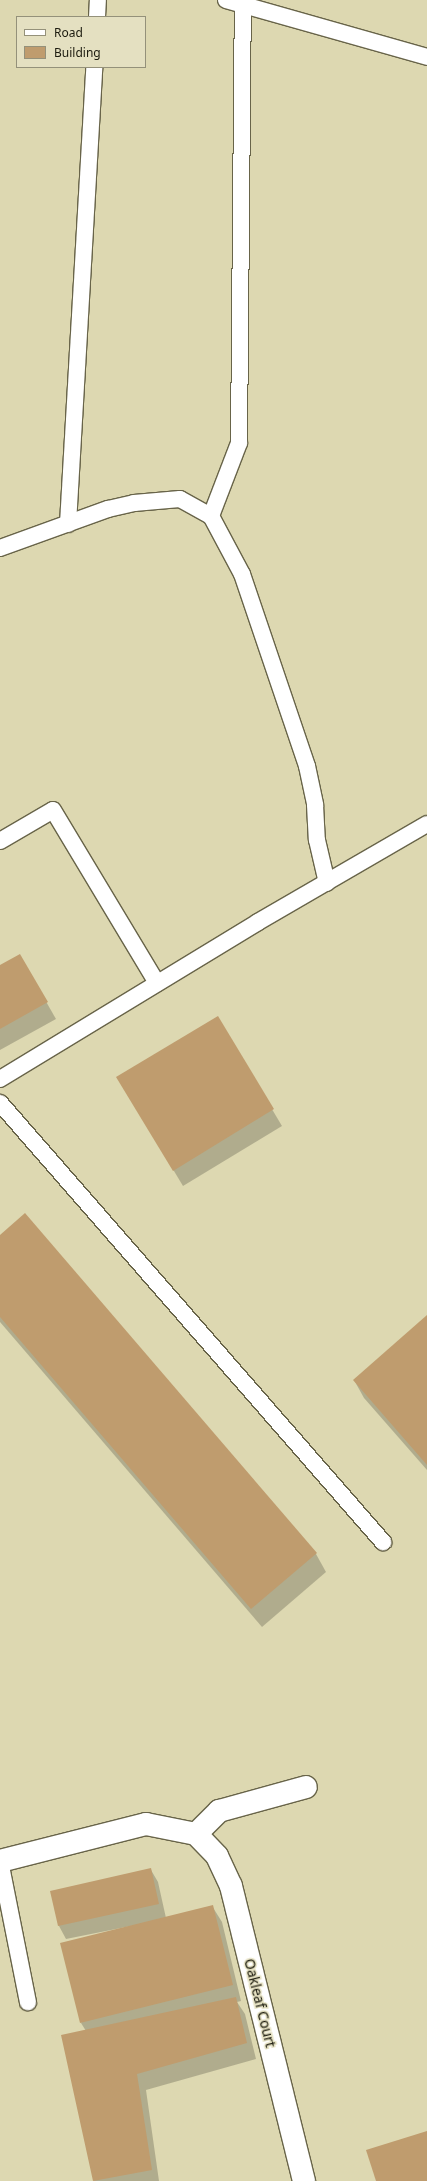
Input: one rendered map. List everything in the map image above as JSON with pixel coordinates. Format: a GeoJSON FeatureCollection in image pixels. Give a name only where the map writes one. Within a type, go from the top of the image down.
{"type":"FeatureCollection","features":[{"type":"Feature","properties":{"kind":"street"},"geometry":{"type":"LineString","coordinates":[[0,1861],[146,1824],[196,1834],[219,1812],[306,1787]]}},
{"type":"Feature","properties":{"kind":"street","name":"Oakleaf Court"},"geometry":{"type":"LineString","coordinates":[[196,1834],[217,1856],[231,1886],[304,2181]]}},
{"type":"Feature","properties":{"kind":"lane"},"geometry":{"type":"LineString","coordinates":[[97,16],[98,0]]}},
{"type":"Feature","properties":{"kind":"lane"},"geometry":{"type":"LineString","coordinates":[[226,0],[242,3],[427,57]]}},
{"type":"Feature","properties":{"kind":"lane"},"geometry":{"type":"LineString","coordinates":[[210,516],[239,443],[242,3]]}},
{"type":"Feature","properties":{"kind":"lane"},"geometry":{"type":"LineString","coordinates":[[68,524],[94,68]]}},
{"type":"Feature","properties":{"kind":"lane"},"geometry":{"type":"LineString","coordinates":[[0,548],[134,503],[180,499],[210,516],[242,574],[307,766],[315,805],[317,840],[327,882]]}},
{"type":"Feature","properties":{"kind":"lane"},"geometry":{"type":"LineString","coordinates":[[0,841],[53,810],[157,983]]}},
{"type":"Feature","properties":{"kind":"lane"},"geometry":{"type":"LineString","coordinates":[[0,1079],[157,983],[427,824]]}},
{"type":"Feature","properties":{"kind":"lane"},"geometry":{"type":"LineString","coordinates":[[0,1103],[383,1542]]}},
{"type":"Feature","properties":{"kind":"lane"},"geometry":{"type":"LineString","coordinates":[[0,1861],[28,2002]]}},
{"type":"Feature","properties":{"kind":"shaded area"},"geometry":{"type":"Polygon","coordinates":[[[0,0],[427,0],[427,2181],[0,2181],[0,0]]]}},
{"type":"Feature","properties":{"kind":"building"},"geometry":{"type":"Polygon","coordinates":[[[20,954],[48,1002],[0,1029],[0,965],[20,954]]]}},
{"type":"Feature","properties":{"kind":"building"},"geometry":{"type":"Polygon","coordinates":[[[218,1016],[274,1109],[173,1171],[116,1077],[218,1016]]]}},
{"type":"Feature","properties":{"kind":"building"},"geometry":{"type":"Polygon","coordinates":[[[25,1213],[317,1553],[251,1609],[0,1317],[0,1235],[25,1213]]]}},
{"type":"Feature","properties":{"kind":"building"},"geometry":{"type":"Polygon","coordinates":[[[427,1315],[427,1465],[353,1380],[427,1315]]]}},
{"type":"Feature","properties":{"kind":"building"},"geometry":{"type":"Polygon","coordinates":[[[151,1868],[159,1904],[58,1926],[50,1891],[151,1868]]]}},
{"type":"Feature","properties":{"kind":"building"},"geometry":{"type":"Polygon","coordinates":[[[213,1905],[233,1985],[80,2023],[60,1943],[213,1905]]]}},
{"type":"Feature","properties":{"kind":"building"},"geometry":{"type":"Polygon","coordinates":[[[236,1997],[247,2043],[137,2074],[152,2170],[93,2181],[61,2035],[236,1997]]]}},
{"type":"Feature","properties":{"kind":"building"},"geometry":{"type":"Polygon","coordinates":[[[427,2131],[427,2181],[376,2181],[366,2150],[427,2131]]]}}]}
